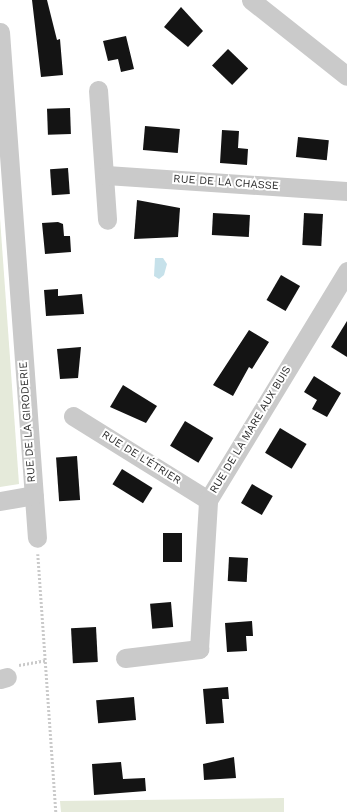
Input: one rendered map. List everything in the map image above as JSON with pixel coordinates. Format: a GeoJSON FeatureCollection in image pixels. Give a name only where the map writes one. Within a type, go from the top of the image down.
{"type":"FeatureCollection","features":[{"type":"Feature","properties":{"kind":"street"},"geometry":{"type":"LineString","coordinates":[[251,0],[347,76]]}},
{"type":"Feature","properties":{"kind":"street","name":"RUE DE LA GIRODERIE"},"geometry":{"type":"LineString","coordinates":[[0,32],[37,538]]}},
{"type":"Feature","properties":{"kind":"street"},"geometry":{"type":"LineString","coordinates":[[98,90],[106,175],[107,220]]}},
{"type":"Feature","properties":{"kind":"street","name":"RUE DE LA CHASSE"},"geometry":{"type":"LineString","coordinates":[[106,175],[347,191]]}},
{"type":"Feature","properties":{"kind":"street","name":"RUE DE LA MARE AUX BUIS"},"geometry":{"type":"LineString","coordinates":[[125,658],[199,649],[208,500],[347,271]]}},
{"type":"Feature","properties":{"kind":"street","name":"RUE DE L'ÉTRIER"},"geometry":{"type":"LineString","coordinates":[[73,416],[208,500]]}},
{"type":"Feature","properties":{"kind":"street"},"geometry":{"type":"LineString","coordinates":[[0,501],[33,495]]}},
{"type":"Feature","properties":{"kind":"path"},"geometry":{"type":"LineString","coordinates":[[37,538],[56,812]]}},
{"type":"Feature","properties":{"kind":"path"},"geometry":{"type":"LineString","coordinates":[[4,678],[13,666],[46,660]]}},
{"type":"Feature","properties":{"kind":"green space"},"geometry":{"type":"Polygon","coordinates":[[[0,218],[19,484],[0,487],[0,218]]]}},
{"type":"Feature","properties":{"kind":"green space"},"geometry":{"type":"Polygon","coordinates":[[[284,798],[284,812],[61,812],[60,801],[284,798]]]}},
{"type":"Feature","properties":{"kind":"water"},"geometry":{"type":"Polygon","coordinates":[[[155,258],[163,258],[167,264],[164,275],[159,279],[154,276],[155,258]]]}},
{"type":"Feature","properties":{"kind":"building"},"geometry":{"type":"Polygon","coordinates":[[[32,0],[47,0],[57,40],[60,39],[63,75],[41,77],[32,0]]]}},
{"type":"Feature","properties":{"kind":"building"},"geometry":{"type":"Polygon","coordinates":[[[181,7],[203,31],[188,47],[164,27],[181,7]]]}},
{"type":"Feature","properties":{"kind":"building"},"geometry":{"type":"Polygon","coordinates":[[[126,36],[134,69],[121,72],[118,59],[108,61],[103,41],[126,36]]]}},
{"type":"Feature","properties":{"kind":"building"},"geometry":{"type":"Polygon","coordinates":[[[228,49],[248,68],[232,85],[212,66],[228,49]]]}},
{"type":"Feature","properties":{"kind":"building"},"geometry":{"type":"Polygon","coordinates":[[[70,108],[71,134],[48,135],[47,109],[70,108]]]}},
{"type":"Feature","properties":{"kind":"building"},"geometry":{"type":"Polygon","coordinates":[[[145,126],[180,129],[178,153],[143,150],[145,126]]]}},
{"type":"Feature","properties":{"kind":"building"},"geometry":{"type":"Polygon","coordinates":[[[222,130],[239,131],[238,148],[248,149],[247,165],[220,163],[222,130]]]}},
{"type":"Feature","properties":{"kind":"building"},"geometry":{"type":"Polygon","coordinates":[[[298,137],[329,140],[327,160],[296,157],[298,137]]]}},
{"type":"Feature","properties":{"kind":"building"},"geometry":{"type":"Polygon","coordinates":[[[68,168],[70,194],[52,195],[50,169],[68,168]]]}},
{"type":"Feature","properties":{"kind":"building"},"geometry":{"type":"Polygon","coordinates":[[[137,200],[180,208],[178,237],[134,239],[137,200]]]}},
{"type":"Feature","properties":{"kind":"building"},"geometry":{"type":"Polygon","coordinates":[[[213,213],[250,215],[249,237],[212,235],[213,213]]]}},
{"type":"Feature","properties":{"kind":"building"},"geometry":{"type":"Polygon","coordinates":[[[304,213],[323,214],[321,246],[302,245],[304,213]]]}},
{"type":"Feature","properties":{"kind":"building"},"geometry":{"type":"Polygon","coordinates":[[[58,222],[63,224],[64,236],[70,236],[71,252],[45,254],[42,223],[58,222]]]}},
{"type":"Feature","properties":{"kind":"building"},"geometry":{"type":"Polygon","coordinates":[[[281,275],[300,286],[286,311],[266,300],[281,275]]]}},
{"type":"Feature","properties":{"kind":"building"},"geometry":{"type":"Polygon","coordinates":[[[58,289],[58,296],[82,294],[84,314],[46,316],[44,290],[58,289]]]}},
{"type":"Feature","properties":{"kind":"building"},"geometry":{"type":"Polygon","coordinates":[[[347,321],[347,357],[331,347],[347,321]]]}},
{"type":"Feature","properties":{"kind":"building"},"geometry":{"type":"Polygon","coordinates":[[[249,330],[269,342],[252,369],[249,367],[233,396],[213,385],[249,330]]]}},
{"type":"Feature","properties":{"kind":"building"},"geometry":{"type":"Polygon","coordinates":[[[81,347],[78,378],[60,379],[57,349],[81,347]]]}},
{"type":"Feature","properties":{"kind":"building"},"geometry":{"type":"Polygon","coordinates":[[[314,376],[341,393],[327,417],[312,409],[317,400],[304,392],[314,376]]]}},
{"type":"Feature","properties":{"kind":"building"},"geometry":{"type":"Polygon","coordinates":[[[123,385],[157,406],[146,423],[110,407],[123,385]]]}},
{"type":"Feature","properties":{"kind":"building"},"geometry":{"type":"Polygon","coordinates":[[[185,421],[213,438],[198,463],[170,446],[185,421]]]}},
{"type":"Feature","properties":{"kind":"building"},"geometry":{"type":"Polygon","coordinates":[[[280,428],[307,444],[292,469],[265,453],[280,428]]]}},
{"type":"Feature","properties":{"kind":"building"},"geometry":{"type":"Polygon","coordinates":[[[77,456],[80,500],[59,501],[56,457],[77,456]]]}},
{"type":"Feature","properties":{"kind":"building"},"geometry":{"type":"Polygon","coordinates":[[[122,469],[153,488],[143,503],[112,484],[122,469]]]}},
{"type":"Feature","properties":{"kind":"building"},"geometry":{"type":"Polygon","coordinates":[[[252,484],[273,496],[262,515],[241,503],[252,484]]]}},
{"type":"Feature","properties":{"kind":"building"},"geometry":{"type":"Polygon","coordinates":[[[163,533],[182,533],[182,562],[163,562],[163,533]]]}},
{"type":"Feature","properties":{"kind":"building"},"geometry":{"type":"Polygon","coordinates":[[[229,557],[248,558],[247,582],[228,581],[229,557]]]}},
{"type":"Feature","properties":{"kind":"building"},"geometry":{"type":"Polygon","coordinates":[[[171,602],[173,627],[152,629],[150,604],[171,602]]]}},
{"type":"Feature","properties":{"kind":"building"},"geometry":{"type":"Polygon","coordinates":[[[252,621],[253,636],[246,636],[247,651],[227,652],[225,623],[252,621]]]}},
{"type":"Feature","properties":{"kind":"building"},"geometry":{"type":"Polygon","coordinates":[[[96,627],[98,662],[73,663],[71,628],[96,627]]]}},
{"type":"Feature","properties":{"kind":"building"},"geometry":{"type":"Polygon","coordinates":[[[228,687],[229,699],[222,699],[224,723],[206,724],[203,689],[228,687]]]}},
{"type":"Feature","properties":{"kind":"building"},"geometry":{"type":"Polygon","coordinates":[[[134,697],[136,720],[98,723],[96,700],[134,697]]]}},
{"type":"Feature","properties":{"kind":"building"},"geometry":{"type":"Polygon","coordinates":[[[234,757],[236,778],[204,780],[203,764],[234,757]]]}},
{"type":"Feature","properties":{"kind":"building"},"geometry":{"type":"Polygon","coordinates":[[[121,762],[123,779],[145,778],[146,791],[94,795],[92,764],[121,762]]]}}]}
